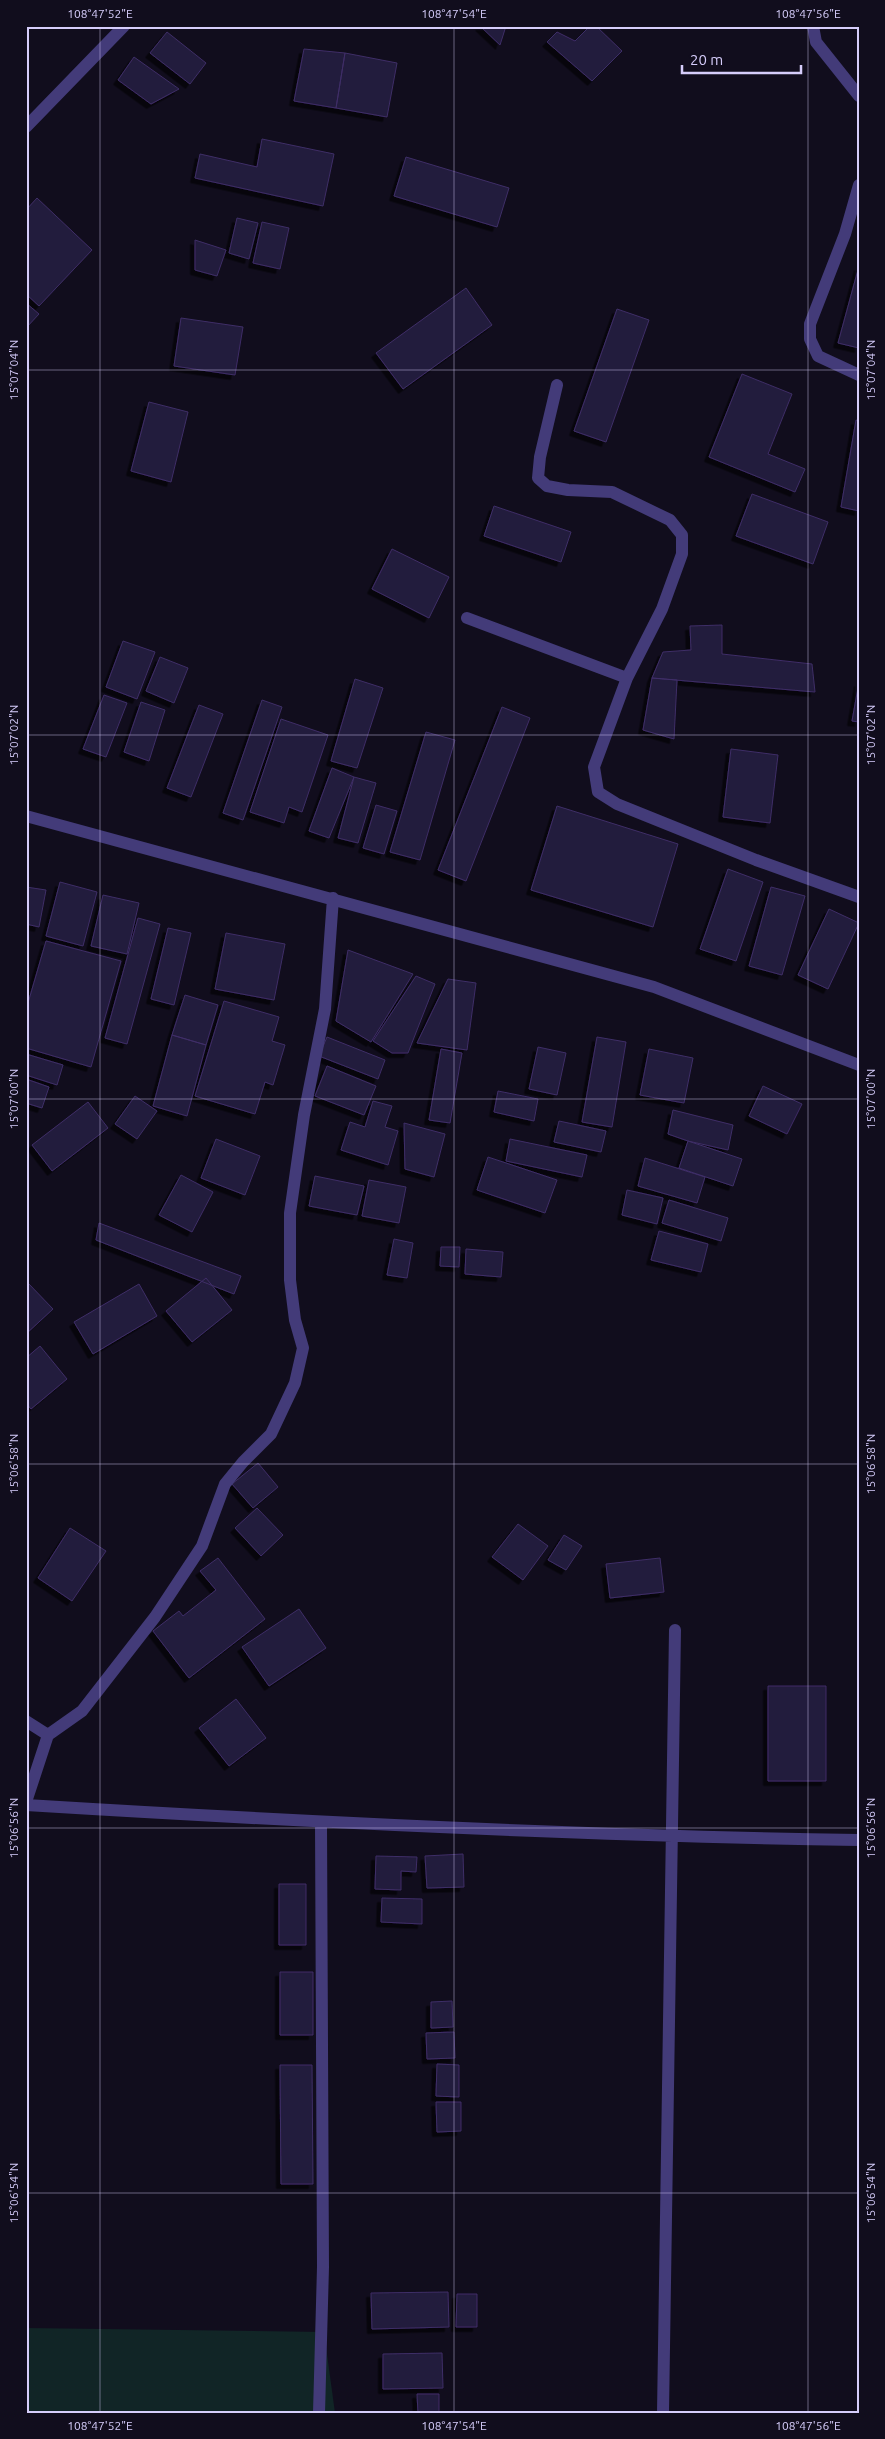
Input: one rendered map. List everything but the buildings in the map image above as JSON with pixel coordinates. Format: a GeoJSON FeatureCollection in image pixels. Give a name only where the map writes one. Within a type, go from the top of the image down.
{"type":"FeatureCollection","features":[{"type":"Feature","properties":{"kind":"street"},"geometry":{"type":"LineString","coordinates":[[26,127],[124,26]]}},
{"type":"Feature","properties":{"kind":"street"},"geometry":{"type":"LineString","coordinates":[[813,26],[816,42],[859,96]]}},
{"type":"Feature","properties":{"kind":"street"},"geometry":{"type":"LineString","coordinates":[[859,185],[846,234],[810,324],[810,339],[818,356],[859,375]]}},
{"type":"Feature","properties":{"kind":"street"},"geometry":{"type":"LineString","coordinates":[[557,385],[540,457],[538,478],[546,486],[568,490],[612,492],[670,520],[682,535],[682,554],[662,609],[627,678],[594,767],[598,792],[617,804],[756,860],[859,897]]}},
{"type":"Feature","properties":{"kind":"street"},"geometry":{"type":"LineString","coordinates":[[467,618],[627,678]]}},
{"type":"Feature","properties":{"kind":"street"},"geometry":{"type":"LineString","coordinates":[[26,816],[333,898],[654,987],[859,1065]]}},
{"type":"Feature","properties":{"kind":"street"},"geometry":{"type":"LineString","coordinates":[[333,898],[325,1009],[304,1115],[290,1213],[290,1280],[296,1320],[303,1348],[295,1383],[271,1434],[242,1462],[225,1484],[202,1546],[155,1617],[82,1710],[48,1736],[26,1804],[321,1823],[671,1837],[859,1840]]}},
{"type":"Feature","properties":{"kind":"street"},"geometry":{"type":"LineString","coordinates":[[663,2413],[675,1630]]}},
{"type":"Feature","properties":{"kind":"street"},"geometry":{"type":"LineString","coordinates":[[26,1721],[48,1736]]}},
{"type":"Feature","properties":{"kind":"street"},"geometry":{"type":"LineString","coordinates":[[319,2413],[324,2267],[321,1823]]}},
{"type":"Feature","properties":{"kind":"green space"},"geometry":{"type":"Polygon","coordinates":[[[26,2328],[324,2332],[335,2413],[26,2413],[26,2328]]]}}]}
